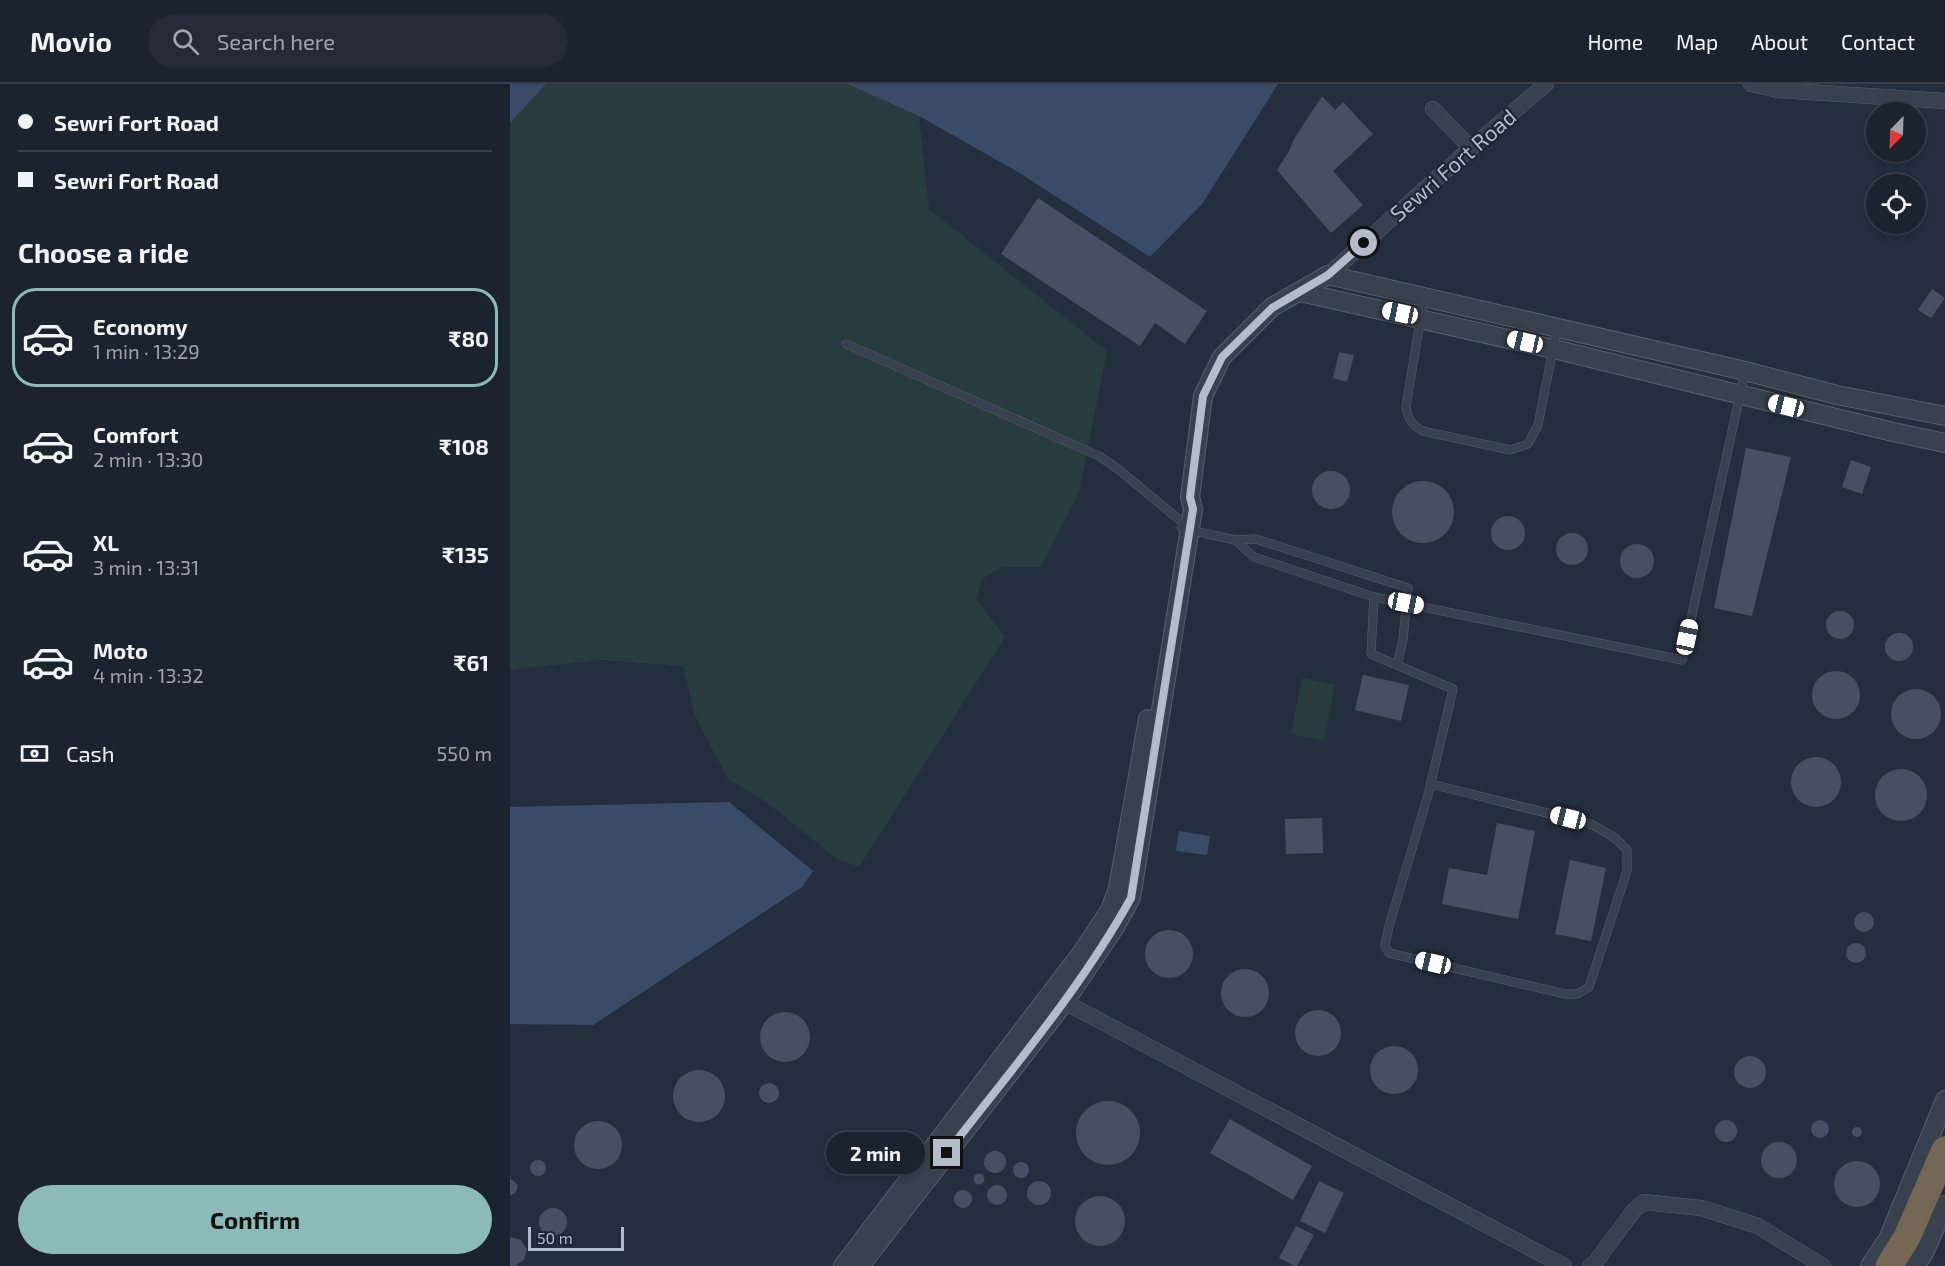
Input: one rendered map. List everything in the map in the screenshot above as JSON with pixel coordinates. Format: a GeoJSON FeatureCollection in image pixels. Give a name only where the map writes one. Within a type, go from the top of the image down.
{"type":"FeatureCollection","features":[{"type":"Feature","properties":{"kind":"highway"},"geometry":{"type":"LineString","coordinates":[[1889,1266],[1907,1237],[1945,1150]]}},
{"type":"Feature","properties":{"kind":"highway"},"geometry":{"type":"LineString","coordinates":[[1905,1266],[1945,1186]]}},
{"type":"Feature","properties":{"kind":"street","name":"Sewri Fort Road"},"geometry":{"type":"LineString","coordinates":[[860,1266],[985,1092],[1115,927],[1131,898],[1137,817],[1186,526],[1193,507],[1190,497],[1203,396],[1222,357],[1272,308],[1328,275],[1471,147],[1546,84]]}},
{"type":"Feature","properties":{"kind":"street"},"geometry":{"type":"LineString","coordinates":[[1750,84],[1778,90],[1945,101]]}},
{"type":"Feature","properties":{"kind":"street"},"geometry":{"type":"LineString","coordinates":[[1433,109],[1471,147]]}},
{"type":"Feature","properties":{"kind":"street"},"geometry":{"type":"LineString","coordinates":[[1328,275],[1745,371],[1837,395],[1945,416]]}},
{"type":"Feature","properties":{"kind":"street"},"geometry":{"type":"LineString","coordinates":[[1300,292],[1553,348],[1945,443]]}},
{"type":"Feature","properties":{"kind":"street"},"geometry":{"type":"LineString","coordinates":[[1893,432],[1898,407]]}},
{"type":"Feature","properties":{"kind":"street"},"geometry":{"type":"LineString","coordinates":[[1057,998],[1564,1266]]}},
{"type":"Feature","properties":{"kind":"street"},"geometry":{"type":"LineString","coordinates":[[843,1266],[985,1092]]}},
{"type":"Feature","properties":{"kind":"street"},"geometry":{"type":"LineString","coordinates":[[1870,1266],[1888,1239],[1945,1100]]}},
{"type":"Feature","properties":{"kind":"street"},"geometry":{"type":"LineString","coordinates":[[1590,1266],[1594,1264],[1635,1209],[1644,1202],[1701,1208],[1758,1226],[1823,1266]]}},
{"type":"Feature","properties":{"kind":"street"},"geometry":{"type":"LineString","coordinates":[[1915,1266],[1924,1253],[1945,1205]]}},
{"type":"Feature","properties":{"kind":"lane"},"geometry":{"type":"LineString","coordinates":[[1424,297],[1406,407],[1408,417],[1414,426],[1423,431],[1510,450],[1528,444],[1538,425],[1558,327]]}},
{"type":"Feature","properties":{"kind":"lane"},"geometry":{"type":"LineString","coordinates":[[846,344],[1098,456],[1118,469],[1186,526],[1235,540],[1256,539],[1408,588],[1403,640],[1397,665]]}},
{"type":"Feature","properties":{"kind":"lane"},"geometry":{"type":"LineString","coordinates":[[1235,540],[1254,557],[1374,597],[1682,660],[1745,371]]}},
{"type":"Feature","properties":{"kind":"lane"},"geometry":{"type":"LineString","coordinates":[[1374,597],[1371,654],[1453,689],[1431,784],[1385,946],[1389,953],[1564,994],[1577,994],[1589,987],[1627,871],[1627,850],[1615,838],[1591,824],[1431,784]]}},
{"type":"Feature","properties":{"kind":"green space"},"geometry":{"type":"Polygon","coordinates":[[[546,84],[847,84],[919,116],[929,209],[1107,351],[1079,492],[1041,567],[1002,567],[982,579],[976,599],[1005,637],[859,867],[837,859],[765,801],[728,779],[695,716],[683,666],[599,660],[510,670],[510,123],[546,84]]]}},
{"type":"Feature","properties":{"kind":"green space"},"geometry":{"type":"Polygon","coordinates":[[[1302,678],[1335,685],[1324,741],[1291,734],[1302,678]]]}},
{"type":"Feature","properties":{"kind":"water"},"geometry":{"type":"Polygon","coordinates":[[[510,84],[546,84],[510,123],[510,84]]]}},
{"type":"Feature","properties":{"kind":"water"},"geometry":{"type":"Polygon","coordinates":[[[847,84],[1278,84],[1202,204],[1150,257],[1018,172],[919,116],[847,84]]]}},
{"type":"Feature","properties":{"kind":"water"},"geometry":{"type":"Polygon","coordinates":[[[729,802],[813,871],[802,887],[593,1025],[510,1024],[510,807],[729,802]]]}},
{"type":"Feature","properties":{"kind":"water"},"geometry":{"type":"Polygon","coordinates":[[[1179,831],[1210,836],[1207,855],[1176,851],[1179,831]]]}},
{"type":"Feature","properties":{"kind":"building"},"geometry":{"type":"Polygon","coordinates":[[[1322,96],[1335,110],[1343,102],[1373,134],[1333,171],[1363,205],[1331,233],[1277,170],[1322,96]]]}},
{"type":"Feature","properties":{"kind":"building"},"geometry":{"type":"Polygon","coordinates":[[[1038,198],[1207,311],[1185,344],[1155,323],[1140,346],[1001,254],[1038,198]]]}},
{"type":"Feature","properties":{"kind":"building"},"geometry":{"type":"Polygon","coordinates":[[[1932,289],[1945,298],[1931,318],[1918,310],[1932,289]]]}},
{"type":"Feature","properties":{"kind":"building"},"geometry":{"type":"Polygon","coordinates":[[[1339,352],[1354,355],[1347,382],[1333,378],[1339,352]]]}},
{"type":"Feature","properties":{"kind":"building"},"geometry":{"type":"Polygon","coordinates":[[[1746,448],[1791,457],[1752,616],[1714,608],[1746,448]]]}},
{"type":"Feature","properties":{"kind":"building"},"geometry":{"type":"Polygon","coordinates":[[[1851,460],[1871,467],[1862,494],[1842,487],[1851,460]]]}},
{"type":"Feature","properties":{"kind":"building"},"geometry":{"type":"Polygon","coordinates":[[[1331,471],[1345,476],[1350,490],[1345,504],[1331,509],[1317,504],[1312,490],[1317,476],[1331,471]]]}},
{"type":"Feature","properties":{"kind":"building"},"geometry":{"type":"Polygon","coordinates":[[[1417,481],[1429,481],[1445,490],[1452,500],[1454,512],[1452,524],[1445,534],[1429,543],[1417,543],[1406,538],[1397,529],[1392,518],[1392,506],[1397,495],[1406,486],[1417,481]]]}},
{"type":"Feature","properties":{"kind":"building"},"geometry":{"type":"Polygon","coordinates":[[[1508,516],[1520,521],[1525,533],[1520,545],[1508,550],[1496,545],[1491,533],[1496,521],[1508,516]]]}},
{"type":"Feature","properties":{"kind":"building"},"geometry":{"type":"Polygon","coordinates":[[[1572,533],[1583,538],[1588,549],[1583,560],[1572,565],[1561,560],[1556,549],[1561,538],[1572,533]]]}},
{"type":"Feature","properties":{"kind":"building"},"geometry":{"type":"Polygon","coordinates":[[[1637,544],[1649,549],[1654,561],[1649,573],[1637,578],[1625,573],[1620,561],[1625,549],[1637,544]]]}},
{"type":"Feature","properties":{"kind":"building"},"geometry":{"type":"Polygon","coordinates":[[[1840,611],[1850,615],[1854,625],[1850,635],[1840,639],[1830,635],[1826,625],[1830,615],[1840,611]]]}},
{"type":"Feature","properties":{"kind":"building"},"geometry":{"type":"Polygon","coordinates":[[[1899,633],[1909,637],[1913,647],[1909,657],[1899,661],[1889,657],[1885,647],[1889,637],[1899,633]]]}},
{"type":"Feature","properties":{"kind":"building"},"geometry":{"type":"Polygon","coordinates":[[[1831,671],[1841,671],[1856,681],[1860,695],[1859,704],[1850,715],[1841,719],[1831,719],[1816,709],[1812,700],[1812,690],[1822,675],[1831,671]]]}},
{"type":"Feature","properties":{"kind":"building"},"geometry":{"type":"Polygon","coordinates":[[[1363,675],[1409,685],[1401,721],[1355,710],[1363,675]]]}},
{"type":"Feature","properties":{"kind":"building"},"geometry":{"type":"Polygon","coordinates":[[[1911,689],[1921,689],[1934,696],[1941,709],[1941,719],[1934,732],[1921,739],[1911,739],[1902,735],[1895,728],[1891,719],[1891,709],[1895,700],[1902,693],[1911,689]]]}},
{"type":"Feature","properties":{"kind":"building"},"geometry":{"type":"Polygon","coordinates":[[[1816,757],[1825,759],[1836,768],[1841,782],[1839,791],[1830,802],[1816,807],[1807,805],[1796,796],[1791,782],[1793,773],[1802,762],[1816,757]]]}},
{"type":"Feature","properties":{"kind":"building"},"geometry":{"type":"Polygon","coordinates":[[[1901,769],[1911,771],[1919,777],[1925,785],[1927,795],[1925,805],[1919,813],[1911,819],[1901,821],[1891,819],[1883,813],[1877,805],[1875,795],[1877,785],[1883,777],[1891,771],[1901,769]]]}},
{"type":"Feature","properties":{"kind":"building"},"geometry":{"type":"Polygon","coordinates":[[[1322,818],[1323,853],[1286,854],[1285,819],[1322,818]]]}},
{"type":"Feature","properties":{"kind":"building"},"geometry":{"type":"Polygon","coordinates":[[[1497,823],[1535,831],[1518,919],[1442,904],[1449,868],[1487,875],[1497,823]]]}},
{"type":"Feature","properties":{"kind":"building"},"geometry":{"type":"Polygon","coordinates":[[[1570,860],[1606,868],[1591,941],[1555,934],[1570,860]]]}},
{"type":"Feature","properties":{"kind":"building"},"geometry":{"type":"Polygon","coordinates":[[[1860,912],[1868,912],[1874,918],[1874,926],[1868,932],[1860,932],[1854,926],[1854,918],[1860,912]]]}},
{"type":"Feature","properties":{"kind":"building"},"geometry":{"type":"Polygon","coordinates":[[[1169,930],[1186,937],[1193,954],[1186,971],[1169,978],[1152,971],[1145,954],[1152,937],[1169,930]]]}},
{"type":"Feature","properties":{"kind":"building"},"geometry":{"type":"Polygon","coordinates":[[[1856,943],[1863,946],[1866,953],[1863,960],[1856,963],[1849,960],[1846,953],[1849,946],[1856,943]]]}},
{"type":"Feature","properties":{"kind":"building"},"geometry":{"type":"Polygon","coordinates":[[[1245,969],[1262,976],[1269,993],[1262,1010],[1245,1017],[1228,1010],[1221,993],[1228,976],[1245,969]]]}},
{"type":"Feature","properties":{"kind":"building"},"geometry":{"type":"Polygon","coordinates":[[[1318,1010],[1334,1017],[1341,1033],[1334,1049],[1318,1056],[1302,1049],[1295,1033],[1302,1017],[1318,1010]]]}},
{"type":"Feature","properties":{"kind":"building"},"geometry":{"type":"Polygon","coordinates":[[[790,1012],[803,1019],[809,1027],[809,1047],[803,1055],[795,1061],[780,1062],[767,1055],[761,1047],[760,1032],[767,1019],[775,1013],[790,1012]]]}},
{"type":"Feature","properties":{"kind":"building"},"geometry":{"type":"Polygon","coordinates":[[[1394,1046],[1411,1053],[1418,1070],[1411,1087],[1394,1094],[1377,1087],[1370,1070],[1377,1053],[1394,1046]]]}},
{"type":"Feature","properties":{"kind":"building"},"geometry":{"type":"Polygon","coordinates":[[[1750,1056],[1762,1060],[1766,1072],[1762,1084],[1750,1088],[1738,1084],[1734,1072],[1738,1060],[1750,1056]]]}},
{"type":"Feature","properties":{"kind":"building"},"geometry":{"type":"Polygon","coordinates":[[[699,1070],[709,1072],[717,1078],[723,1086],[725,1096],[723,1106],[717,1114],[709,1120],[699,1122],[689,1120],[681,1114],[675,1106],[673,1096],[675,1086],[681,1078],[689,1072],[699,1070]]]}},
{"type":"Feature","properties":{"kind":"building"},"geometry":{"type":"Polygon","coordinates":[[[769,1083],[776,1086],[779,1093],[776,1100],[769,1103],[762,1100],[759,1093],[762,1086],[769,1083]]]}},
{"type":"Feature","properties":{"kind":"building"},"geometry":{"type":"Polygon","coordinates":[[[1102,1101],[1114,1101],[1131,1110],[1138,1121],[1140,1133],[1138,1145],[1131,1156],[1114,1165],[1102,1165],[1090,1160],[1081,1151],[1076,1139],[1076,1127],[1081,1115],[1090,1106],[1102,1101]]]}},
{"type":"Feature","properties":{"kind":"building"},"geometry":{"type":"Polygon","coordinates":[[[1230,1119],[1312,1166],[1293,1200],[1210,1153],[1230,1119]]]}},
{"type":"Feature","properties":{"kind":"building"},"geometry":{"type":"Polygon","coordinates":[[[1726,1120],[1734,1123],[1737,1131],[1734,1139],[1726,1142],[1718,1139],[1715,1131],[1718,1123],[1726,1120]]]}},
{"type":"Feature","properties":{"kind":"building"},"geometry":{"type":"Polygon","coordinates":[[[1820,1120],[1826,1123],[1829,1129],[1826,1135],[1820,1138],[1814,1135],[1811,1129],[1814,1123],[1820,1120]]]}},
{"type":"Feature","properties":{"kind":"building"},"geometry":{"type":"Polygon","coordinates":[[[593,1121],[603,1121],[615,1128],[622,1140],[622,1150],[615,1162],[603,1169],[593,1169],[578,1158],[574,1150],[574,1140],[585,1125],[593,1121]]]}},
{"type":"Feature","properties":{"kind":"building"},"geometry":{"type":"Polygon","coordinates":[[[1857,1127],[1862,1132],[1857,1137],[1852,1132],[1857,1127]]]}},
{"type":"Feature","properties":{"kind":"building"},"geometry":{"type":"Polygon","coordinates":[[[1779,1142],[1792,1147],[1797,1160],[1792,1173],[1779,1178],[1766,1173],[1761,1160],[1766,1147],[1779,1142]]]}},
{"type":"Feature","properties":{"kind":"building"},"geometry":{"type":"Polygon","coordinates":[[[995,1151],[1003,1154],[1006,1162],[1003,1170],[995,1173],[987,1170],[984,1162],[987,1154],[995,1151]]]}},
{"type":"Feature","properties":{"kind":"building"},"geometry":{"type":"Polygon","coordinates":[[[538,1160],[546,1168],[538,1176],[530,1168],[538,1160]]]}},
{"type":"Feature","properties":{"kind":"building"},"geometry":{"type":"Polygon","coordinates":[[[1857,1161],[1873,1168],[1880,1184],[1873,1200],[1857,1207],[1841,1200],[1834,1184],[1841,1168],[1857,1161]]]}},
{"type":"Feature","properties":{"kind":"building"},"geometry":{"type":"Polygon","coordinates":[[[1021,1162],[1029,1170],[1021,1178],[1013,1170],[1021,1162]]]}},
{"type":"Feature","properties":{"kind":"building"},"geometry":{"type":"Polygon","coordinates":[[[979,1173],[985,1179],[979,1185],[973,1179],[979,1173]]]}},
{"type":"Feature","properties":{"kind":"building"},"geometry":{"type":"Polygon","coordinates":[[[510,1179],[518,1186],[516,1192],[510,1196],[510,1179]]]}},
{"type":"Feature","properties":{"kind":"building"},"geometry":{"type":"Polygon","coordinates":[[[1039,1181],[1048,1184],[1051,1193],[1048,1202],[1039,1205],[1030,1202],[1027,1193],[1030,1184],[1039,1181]]]}},
{"type":"Feature","properties":{"kind":"building"},"geometry":{"type":"Polygon","coordinates":[[[1319,1181],[1344,1193],[1325,1233],[1300,1221],[1319,1181]]]}},
{"type":"Feature","properties":{"kind":"building"},"geometry":{"type":"Polygon","coordinates":[[[997,1185],[1004,1188],[1007,1195],[1004,1202],[997,1205],[990,1202],[987,1195],[990,1188],[997,1185]]]}},
{"type":"Feature","properties":{"kind":"building"},"geometry":{"type":"Polygon","coordinates":[[[963,1190],[969,1193],[972,1199],[969,1205],[963,1208],[957,1205],[954,1199],[957,1193],[963,1190]]]}},
{"type":"Feature","properties":{"kind":"building"},"geometry":{"type":"Polygon","coordinates":[[[1100,1196],[1118,1203],[1125,1221],[1118,1239],[1100,1246],[1082,1239],[1075,1221],[1082,1203],[1100,1196]]]}},
{"type":"Feature","properties":{"kind":"building"},"geometry":{"type":"Polygon","coordinates":[[[553,1208],[563,1212],[567,1222],[563,1232],[553,1236],[543,1232],[539,1222],[543,1212],[553,1208]]]}},
{"type":"Feature","properties":{"kind":"building"},"geometry":{"type":"Polygon","coordinates":[[[1296,1226],[1314,1235],[1295,1266],[1279,1258],[1296,1226]]]}},
{"type":"Feature","properties":{"kind":"building"},"geometry":{"type":"Polygon","coordinates":[[[510,1237],[521,1240],[527,1249],[524,1260],[515,1266],[510,1266],[510,1237]]]}},
{"type":"Feature","properties":{"kind":"route"},"geometry":{"type":"LineString","coordinates":[[947,1153],[1064,1003],[1115,927],[1131,898],[1193,509],[1190,497],[1203,396],[1222,357],[1251,327],[1272,308],[1328,275],[1364,243]]}}]}
